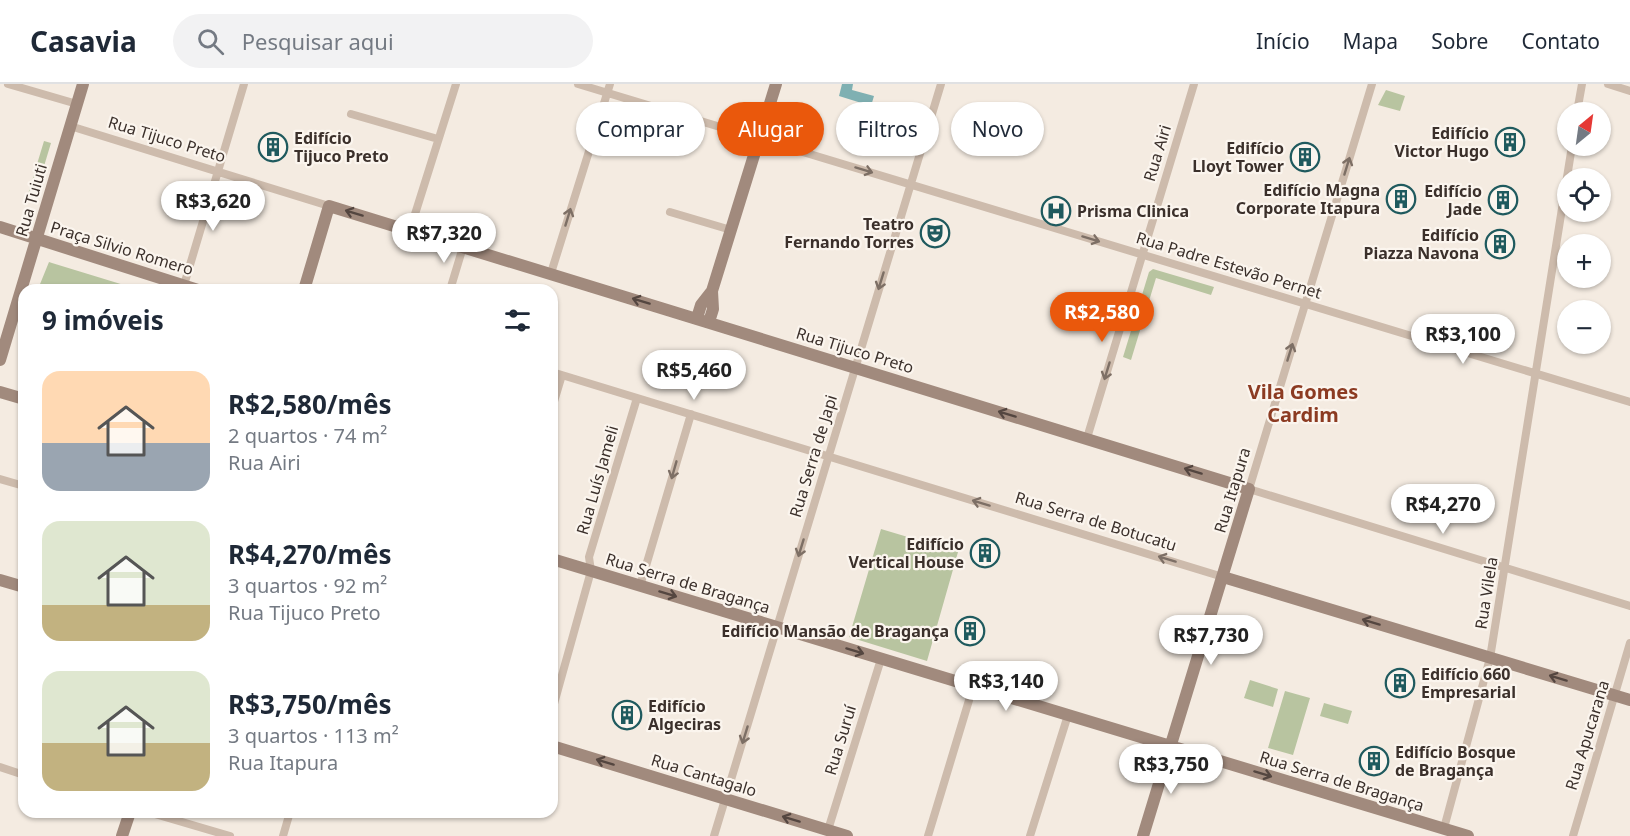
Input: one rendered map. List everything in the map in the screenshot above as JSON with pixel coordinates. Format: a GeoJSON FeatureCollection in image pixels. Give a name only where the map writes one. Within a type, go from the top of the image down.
{"type":"FeatureCollection","features":[{"type":"Feature","properties":{"kind":"street"},"geometry":{"type":"LineString","coordinates":[[8,84],[77,104]]}},
{"type":"Feature","properties":{"kind":"street","name":"Rua Tuiuti"},"geometry":{"type":"LineString","coordinates":[[23,284],[83,84]]}},
{"type":"Feature","properties":{"kind":"street"},"geometry":{"type":"LineString","coordinates":[[184,284],[244,84]]}},
{"type":"Feature","properties":{"kind":"street"},"geometry":{"type":"LineString","coordinates":[[410,230],[456,84]]}},
{"type":"Feature","properties":{"kind":"street","name":"Rua Padre Estevão Pernet"},"geometry":{"type":"LineString","coordinates":[[578,84],[608,88],[717,125]]}},
{"type":"Feature","properties":{"kind":"street"},"geometry":{"type":"LineString","coordinates":[[770,102],[776,84]]}},
{"type":"Feature","properties":{"kind":"street","name":"Rua Serra de Japi"},"geometry":{"type":"LineString","coordinates":[[714,836],[941,84]]}},
{"type":"Feature","properties":{"kind":"street","name":"Rua Airi"},"geometry":{"type":"LineString","coordinates":[[1087,438],[1194,84]]}},
{"type":"Feature","properties":{"kind":"street","name":"Rua Itapura"},"geometry":{"type":"LineString","coordinates":[[1143,836],[1372,84]]}},
{"type":"Feature","properties":{"kind":"street"},"geometry":{"type":"LineString","coordinates":[[1579,102],[1582,84]]}},
{"type":"Feature","properties":{"kind":"street"},"geometry":{"type":"LineString","coordinates":[[1608,84],[1630,90]]}},
{"type":"Feature","properties":{"kind":"street"},"geometry":{"type":"LineString","coordinates":[[551,273],[608,88]]}},
{"type":"Feature","properties":{"kind":"street"},"geometry":{"type":"LineString","coordinates":[[351,114],[438,140]]}},
{"type":"Feature","properties":{"kind":"street","name":"Rua Tijuco Preto"},"geometry":{"type":"LineString","coordinates":[[70,126],[1630,606]]}},
{"type":"Feature","properties":{"kind":"street"},"geometry":{"type":"LineString","coordinates":[[710,322],[713,309],[712,291],[754,156]]}},
{"type":"Feature","properties":{"kind":"street","name":"Rua Padre Estevão Pernet"},"geometry":{"type":"LineString","coordinates":[[816,156],[1630,402]]}},
{"type":"Feature","properties":{"kind":"street","name":"Rua Vilela"},"geometry":{"type":"LineString","coordinates":[[1444,828],[1490,658],[1570,156]]}},
{"type":"Feature","properties":{"kind":"street"},"geometry":{"type":"LineString","coordinates":[[306,284],[329,206]]}},
{"type":"Feature","properties":{"kind":"street"},"geometry":{"type":"LineString","coordinates":[[670,212],[731,230]]}},
{"type":"Feature","properties":{"kind":"street","name":"Praça Silvio Romero"},"geometry":{"type":"LineString","coordinates":[[0,227],[181,284]]}},
{"type":"Feature","properties":{"kind":"street"},"geometry":{"type":"LineString","coordinates":[[452,284],[464,247]]}},
{"type":"Feature","properties":{"kind":"street"},"geometry":{"type":"LineString","coordinates":[[697,318],[701,305],[712,291]]}},
{"type":"Feature","properties":{"kind":"street","name":"Rua Tuiuti"},"geometry":{"type":"LineString","coordinates":[[0,360],[18,301]]}},
{"type":"Feature","properties":{"kind":"street","name":"Rua Serra de Botucatu"},"geometry":{"type":"LineString","coordinates":[[558,374],[1630,700]]}},
{"type":"Feature","properties":{"kind":"street"},"geometry":{"type":"LineString","coordinates":[[558,388],[562,375]]}},
{"type":"Feature","properties":{"kind":"street"},"geometry":{"type":"LineString","coordinates":[[0,392],[18,397]]}},
{"type":"Feature","properties":{"kind":"street","name":"Rua Luís Jameli"},"geometry":{"type":"LineString","coordinates":[[558,689],[591,571],[590,557],[637,398]]}},
{"type":"Feature","properties":{"kind":"street"},"geometry":{"type":"LineString","coordinates":[[640,586],[691,414]]}},
{"type":"Feature","properties":{"kind":"street"},"geometry":{"type":"LineString","coordinates":[[0,479],[18,484]]}},
{"type":"Feature","properties":{"kind":"street","name":"Rua Serra de Bragança"},"geometry":{"type":"LineString","coordinates":[[558,561],[1468,836]]}},
{"type":"Feature","properties":{"kind":"street"},"geometry":{"type":"LineString","coordinates":[[0,579],[18,585]]}},
{"type":"Feature","properties":{"kind":"street","name":"Rua Apucarana"},"geometry":{"type":"LineString","coordinates":[[1573,836],[1630,643]]}},
{"type":"Feature","properties":{"kind":"street","name":"Rua Suruí"},"geometry":{"type":"LineString","coordinates":[[828,830],[881,659]]}},
{"type":"Feature","properties":{"kind":"street"},"geometry":{"type":"LineString","coordinates":[[928,836],[973,687]]}},
{"type":"Feature","properties":{"kind":"street"},"geometry":{"type":"LineString","coordinates":[[1030,836],[1068,715]]}},
{"type":"Feature","properties":{"kind":"street","name":"Rua Cantagalo"},"geometry":{"type":"LineString","coordinates":[[558,748],[847,836]]}},
{"type":"Feature","properties":{"kind":"street"},"geometry":{"type":"LineString","coordinates":[[0,767],[18,773]]}},
{"type":"Feature","properties":{"kind":"street"},"geometry":{"type":"LineString","coordinates":[[122,836],[128,818]]}},
{"type":"Feature","properties":{"kind":"street"},"geometry":{"type":"LineString","coordinates":[[168,818],[230,836]]}},
{"type":"Feature","properties":{"kind":"street"},"geometry":{"type":"LineString","coordinates":[[283,836],[288,818]]}},
{"type":"Feature","properties":{"kind":"green space"},"geometry":{"type":"Polygon","coordinates":[[[1386,90],[1405,96],[1400,111],[1378,105],[1386,90]]]}},
{"type":"Feature","properties":{"kind":"green space"},"geometry":{"type":"Polygon","coordinates":[[[44,141],[51,143],[35,196],[28,194],[44,141]]]}},
{"type":"Feature","properties":{"kind":"green space"},"geometry":{"type":"Polygon","coordinates":[[[49,262],[121,284],[40,284],[49,262]]]}},
{"type":"Feature","properties":{"kind":"green space"},"geometry":{"type":"Polygon","coordinates":[[[1153,269],[1214,287],[1211,295],[1156,278],[1131,360],[1123,357],[1149,272],[1153,269]]]}},
{"type":"Feature","properties":{"kind":"green space"},"geometry":{"type":"Polygon","coordinates":[[[881,529],[958,552],[927,661],[849,637],[881,529]]]}},
{"type":"Feature","properties":{"kind":"green space"},"geometry":{"type":"Polygon","coordinates":[[[1250,680],[1278,689],[1273,707],[1244,698],[1250,680]]]}},
{"type":"Feature","properties":{"kind":"green space"},"geometry":{"type":"Polygon","coordinates":[[[1285,691],[1310,698],[1293,755],[1268,748],[1285,691]]]}},
{"type":"Feature","properties":{"kind":"green space"},"geometry":{"type":"Polygon","coordinates":[[[1324,703],[1352,711],[1348,724],[1320,716],[1324,703]]]}},
{"type":"Feature","properties":{"kind":"water"},"geometry":{"type":"Polygon","coordinates":[[[842,84],[853,84],[852,90],[874,96],[872,102],[858,102],[839,96],[842,84]]]}},
{"type":"Feature","properties":{"kind":"place","name":"Edifício Victor Hugo"},"geometry":{"type":"Point","coordinates":[1510,142]}},
{"type":"Feature","properties":{"kind":"place","name":"Edifício Tijuco Preto"},"geometry":{"type":"Point","coordinates":[273,147]}},
{"type":"Feature","properties":{"kind":"place","name":"Edifício Lloyt Tower"},"geometry":{"type":"Point","coordinates":[1305,157]}},
{"type":"Feature","properties":{"kind":"place","name":"Edifício Magna Corporate Itapura"},"geometry":{"type":"Point","coordinates":[1401,199]}},
{"type":"Feature","properties":{"kind":"place","name":"Edifício Jade"},"geometry":{"type":"Point","coordinates":[1503,200]}},
{"type":"Feature","properties":{"kind":"place","name":"Prisma Clinica"},"geometry":{"type":"Point","coordinates":[1056,211]}},
{"type":"Feature","properties":{"kind":"place","name":"Teatro Fernando Torres"},"geometry":{"type":"Point","coordinates":[935,233]}},
{"type":"Feature","properties":{"kind":"place","name":"Edifício Piazza Navona"},"geometry":{"type":"Point","coordinates":[1500,244]}},
{"type":"Feature","properties":{"kind":"place","name":"Edifício Vertical House"},"geometry":{"type":"Point","coordinates":[985,553]}},
{"type":"Feature","properties":{"kind":"place","name":"Edifício Mansão de Bragança"},"geometry":{"type":"Point","coordinates":[970,631]}},
{"type":"Feature","properties":{"kind":"place","name":"Edifício 660 Empresarial"},"geometry":{"type":"Point","coordinates":[1400,683]}},
{"type":"Feature","properties":{"kind":"place","name":"Edifício Algeciras"},"geometry":{"type":"Point","coordinates":[627,715]}},
{"type":"Feature","properties":{"kind":"place","name":"Edifício Bosque de Bragança"},"geometry":{"type":"Point","coordinates":[1374,761]}},
{"type":"Feature","properties":{"kind":"district","name":"Vila Gomes Cardim"},"geometry":{"type":"Point","coordinates":[1303,402]}}]}
